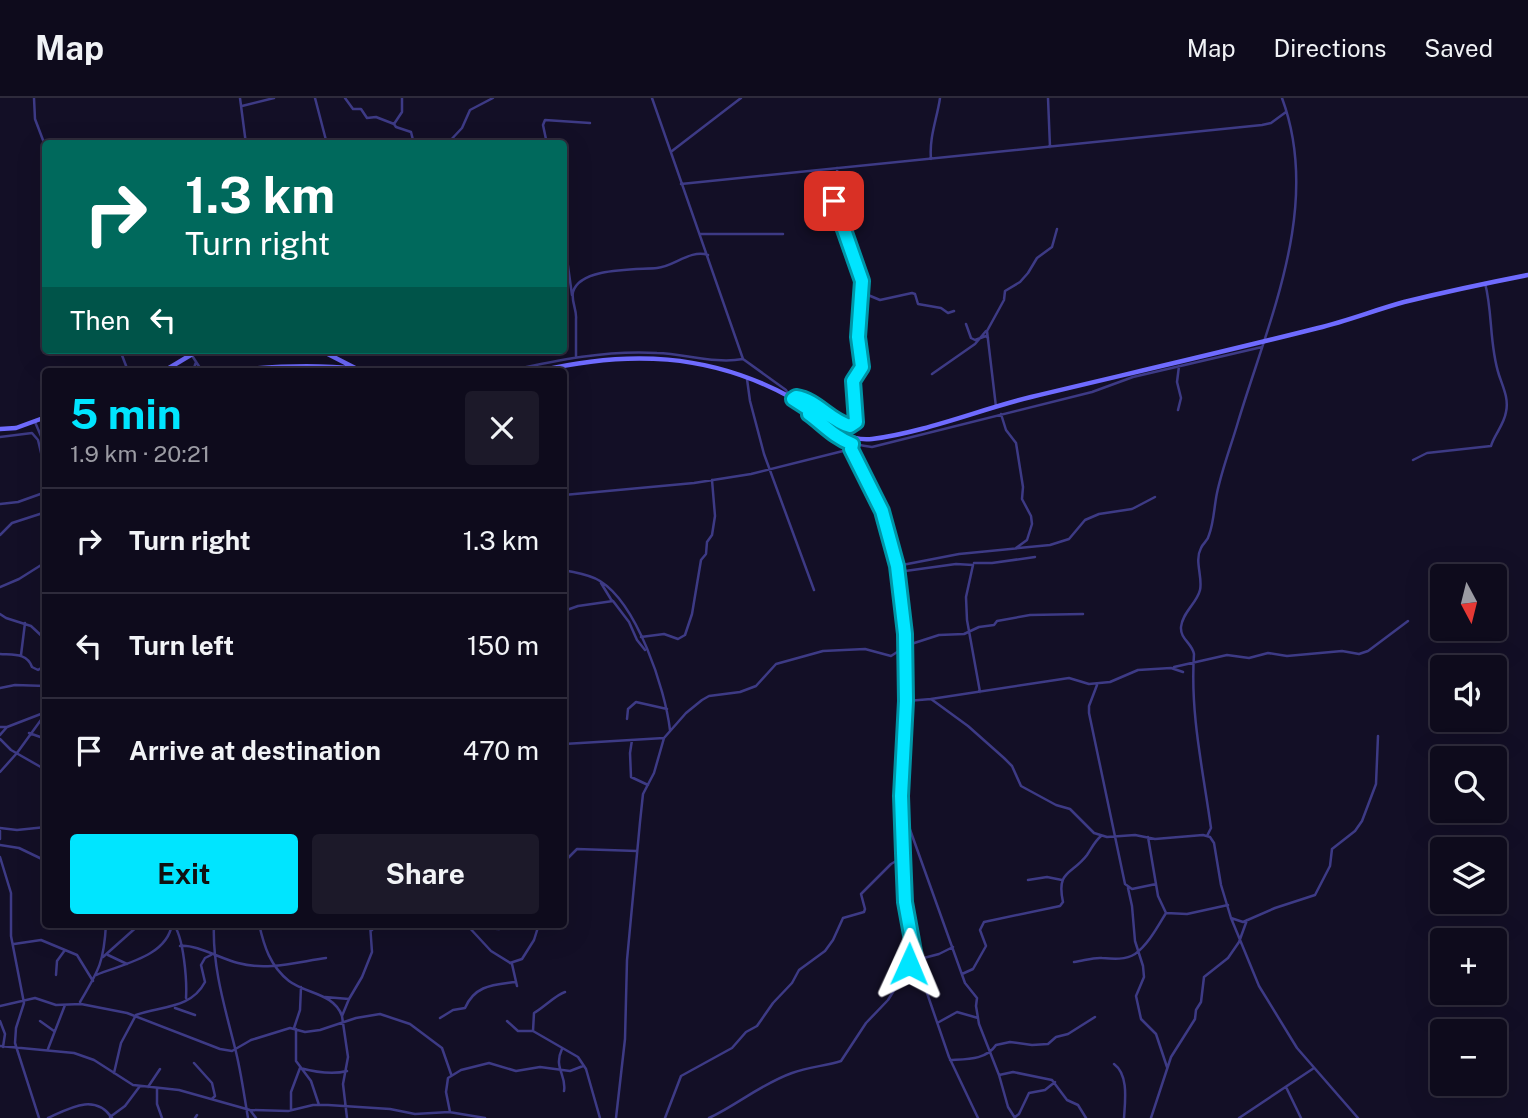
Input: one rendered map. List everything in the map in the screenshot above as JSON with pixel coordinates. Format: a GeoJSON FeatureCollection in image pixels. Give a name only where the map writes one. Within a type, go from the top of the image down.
{"type":"FeatureCollection","features":[{"type":"Feature","properties":{"kind":"street"},"geometry":{"type":"LineString","coordinates":[[34,98],[35,119],[43,140]]}},
{"type":"Feature","properties":{"kind":"street"},"geometry":{"type":"LineString","coordinates":[[240,98],[246,140]]}},
{"type":"Feature","properties":{"kind":"street"},"geometry":{"type":"LineString","coordinates":[[242,106],[274,98]]}},
{"type":"Feature","properties":{"kind":"street"},"geometry":{"type":"LineString","coordinates":[[315,98],[326,140]]}},
{"type":"Feature","properties":{"kind":"street"},"geometry":{"type":"LineString","coordinates":[[345,98],[353,109],[361,109],[367,118],[376,117],[411,132],[413,140]]}},
{"type":"Feature","properties":{"kind":"street"},"geometry":{"type":"LineString","coordinates":[[394,124],[402,112],[402,98]]}},
{"type":"Feature","properties":{"kind":"street"},"geometry":{"type":"LineString","coordinates":[[451,140],[462,128],[470,110],[493,98]]}},
{"type":"Feature","properties":{"kind":"street"},"geometry":{"type":"LineString","coordinates":[[652,98],[743,359],[786,390],[792,398]]}},
{"type":"Feature","properties":{"kind":"street"},"geometry":{"type":"LineString","coordinates":[[672,151],[741,98]]}},
{"type":"Feature","properties":{"kind":"street"},"geometry":{"type":"LineString","coordinates":[[931,159],[930,137],[937,121],[940,98]]}},
{"type":"Feature","properties":{"kind":"street"},"geometry":{"type":"LineString","coordinates":[[1048,98],[1051,147]]}},
{"type":"Feature","properties":{"kind":"street"},"geometry":{"type":"LineString","coordinates":[[1207,836],[1210,825],[1201,777],[1195,718],[1193,648],[1184,638],[1181,627],[1200,592],[1200,550],[1209,536],[1218,486],[1288,253],[1296,206],[1296,152],[1282,98]]}},
{"type":"Feature","properties":{"kind":"street"},"geometry":{"type":"LineString","coordinates":[[681,184],[1267,125],[1286,113]]}},
{"type":"Feature","properties":{"kind":"street"},"geometry":{"type":"LineString","coordinates":[[546,140],[543,125],[545,120],[590,123]]}},
{"type":"Feature","properties":{"kind":"street"},"geometry":{"type":"LineString","coordinates":[[792,398],[804,398],[839,423],[850,426],[856,422],[853,381],[862,367],[858,337],[862,281],[834,201],[838,190],[837,168]]}},
{"type":"Feature","properties":{"kind":"street"},"geometry":{"type":"LineString","coordinates":[[932,374],[960,356],[982,337],[1004,300],[1005,291],[1020,282],[1037,258],[1052,247],[1057,229]]}},
{"type":"Feature","properties":{"kind":"street"},"geometry":{"type":"LineString","coordinates":[[700,234],[783,234]]}},
{"type":"Feature","properties":{"kind":"street"},"geometry":{"type":"LineString","coordinates":[[572,295],[585,279],[602,271],[658,268],[700,252],[708,255]]}},
{"type":"Feature","properties":{"kind":"street"},"geometry":{"type":"LineString","coordinates":[[567,259],[576,317],[576,357]]}},
{"type":"Feature","properties":{"kind":"street"},"geometry":{"type":"LineString","coordinates":[[555,368],[604,359],[643,358],[674,359],[727,369],[792,398],[840,434],[870,439],[920,429],[996,407],[1263,343],[1485,282],[1528,275]]}},
{"type":"Feature","properties":{"kind":"street"},"geometry":{"type":"LineString","coordinates":[[1413,460],[1427,453],[1492,446],[1493,438],[1499,431],[1506,413],[1505,393],[1493,352],[1490,306],[1485,282]]}},
{"type":"Feature","properties":{"kind":"street"},"geometry":{"type":"LineString","coordinates":[[860,296],[868,295],[880,300],[912,293],[915,294],[918,304],[941,308],[948,313],[954,311]]}},
{"type":"Feature","properties":{"kind":"street"},"geometry":{"type":"LineString","coordinates":[[966,324],[971,338],[988,338]]}},
{"type":"Feature","properties":{"kind":"street"},"geometry":{"type":"LineString","coordinates":[[987,328],[996,407]]}},
{"type":"Feature","properties":{"kind":"street"},"geometry":{"type":"LineString","coordinates":[[523,368],[616,352],[659,353],[731,361],[743,359]]}},
{"type":"Feature","properties":{"kind":"street"},"geometry":{"type":"LineString","coordinates":[[169,368],[191,354],[200,368]]}},
{"type":"Feature","properties":{"kind":"street"},"geometry":{"type":"LineString","coordinates":[[328,354],[355,368]]}},
{"type":"Feature","properties":{"kind":"street"},"geometry":{"type":"LineString","coordinates":[[727,369],[731,361]]}},
{"type":"Feature","properties":{"kind":"street"},"geometry":{"type":"LineString","coordinates":[[194,368],[196,362]]}},
{"type":"Feature","properties":{"kind":"street"},"geometry":{"type":"LineString","coordinates":[[1178,410],[1181,398],[1177,382],[1179,364]]}},
{"type":"Feature","properties":{"kind":"street"},"geometry":{"type":"LineString","coordinates":[[567,495],[712,480],[771,470],[852,446],[872,447],[1000,414],[1179,364]]}},
{"type":"Feature","properties":{"kind":"street"},"geometry":{"type":"LineString","coordinates":[[301,368],[344,368]]}},
{"type":"Feature","properties":{"kind":"street"},"geometry":{"type":"LineString","coordinates":[[747,379],[750,401],[771,470],[814,590]]}},
{"type":"Feature","properties":{"kind":"street"},"geometry":{"type":"LineString","coordinates":[[810,410],[809,414],[825,429],[852,446],[882,511],[897,566],[905,646],[905,902],[920,977],[950,1060],[978,1118]]}},
{"type":"Feature","properties":{"kind":"street"},"geometry":{"type":"LineString","coordinates":[[1000,414],[1006,430],[1016,443],[1023,486],[1022,499],[1032,524],[1027,540],[1014,549]]}},
{"type":"Feature","properties":{"kind":"street"},"geometry":{"type":"LineString","coordinates":[[0,429],[16,428],[42,419]]}},
{"type":"Feature","properties":{"kind":"street"},"geometry":{"type":"LineString","coordinates":[[36,422],[42,438]]}},
{"type":"Feature","properties":{"kind":"street"},"geometry":{"type":"LineString","coordinates":[[0,437],[32,433],[38,440],[42,457]]}},
{"type":"Feature","properties":{"kind":"street"},"geometry":{"type":"LineString","coordinates":[[641,637],[664,634],[678,639],[685,635],[692,614],[701,560],[712,535],[715,516],[712,480]]}},
{"type":"Feature","properties":{"kind":"street"},"geometry":{"type":"LineString","coordinates":[[0,505],[42,493]]}},
{"type":"Feature","properties":{"kind":"street"},"geometry":{"type":"LineString","coordinates":[[897,566],[949,556],[1040,547],[1069,539],[1085,520],[1099,514],[1132,509],[1155,497]]}},
{"type":"Feature","properties":{"kind":"street"},"geometry":{"type":"LineString","coordinates":[[0,536],[12,523],[42,513]]}},
{"type":"Feature","properties":{"kind":"street"},"geometry":{"type":"LineString","coordinates":[[898,572],[1035,557]]}},
{"type":"Feature","properties":{"kind":"street"},"geometry":{"type":"LineString","coordinates":[[970,563],[973,568],[966,597],[969,632],[981,692]]}},
{"type":"Feature","properties":{"kind":"street"},"geometry":{"type":"LineString","coordinates":[[0,587],[42,565]]}},
{"type":"Feature","properties":{"kind":"street"},"geometry":{"type":"LineString","coordinates":[[567,571],[599,580],[620,598],[648,652],[667,709],[670,731]]}},
{"type":"Feature","properties":{"kind":"street"},"geometry":{"type":"LineString","coordinates":[[599,580],[629,622],[637,640],[648,652]]}},
{"type":"Feature","properties":{"kind":"street"},"geometry":{"type":"LineString","coordinates":[[567,610],[612,601]]}},
{"type":"Feature","properties":{"kind":"street"},"geometry":{"type":"LineString","coordinates":[[0,614],[31,626],[42,636]]}},
{"type":"Feature","properties":{"kind":"street"},"geometry":{"type":"LineString","coordinates":[[615,1118],[625,1039],[627,960],[643,794],[664,738],[670,731],[702,700],[709,696],[740,692],[756,686],[776,664],[823,651],[865,649],[891,656],[905,646],[939,635],[969,632],[979,627],[994,625],[997,621],[1019,617],[1083,614]]}},
{"type":"Feature","properties":{"kind":"street"},"geometry":{"type":"LineString","coordinates":[[906,701],[1069,678],[1085,684],[1110,682],[1138,670],[1171,668],[1227,655],[1248,657],[1268,653],[1287,656],[1342,651],[1359,654],[1368,651],[1408,621]]}},
{"type":"Feature","properties":{"kind":"street"},"geometry":{"type":"LineString","coordinates":[[21,656],[25,624]]}},
{"type":"Feature","properties":{"kind":"street"},"geometry":{"type":"LineString","coordinates":[[0,654],[21,656],[30,660],[34,668],[42,668]]}},
{"type":"Feature","properties":{"kind":"street"},"geometry":{"type":"LineString","coordinates":[[1171,668],[1183,672]]}},
{"type":"Feature","properties":{"kind":"street"},"geometry":{"type":"LineString","coordinates":[[1097,683],[1089,713],[1142,957],[1144,975],[1137,993],[1141,1019],[1156,1034],[1167,1067]]}},
{"type":"Feature","properties":{"kind":"street"},"geometry":{"type":"LineString","coordinates":[[0,688],[15,685],[42,688]]}},
{"type":"Feature","properties":{"kind":"street"},"geometry":{"type":"LineString","coordinates":[[931,698],[1004,758],[1012,766],[1021,786],[1058,806],[1070,809],[1092,832],[1101,836],[1135,835],[1158,839],[1207,836]]}},
{"type":"Feature","properties":{"kind":"street"},"geometry":{"type":"LineString","coordinates":[[627,719],[628,709],[636,702],[667,709]]}},
{"type":"Feature","properties":{"kind":"street"},"geometry":{"type":"LineString","coordinates":[[0,727],[42,714]]}},
{"type":"Feature","properties":{"kind":"street"},"geometry":{"type":"LineString","coordinates":[[0,772],[42,718]]}},
{"type":"Feature","properties":{"kind":"street"},"geometry":{"type":"LineString","coordinates":[[7,727],[0,738],[17,753],[42,767]]}},
{"type":"Feature","properties":{"kind":"street"},"geometry":{"type":"LineString","coordinates":[[29,733],[42,738]]}},
{"type":"Feature","properties":{"kind":"street"},"geometry":{"type":"LineString","coordinates":[[1231,918],[1241,922],[1317,893],[1330,866],[1332,849],[1355,831],[1364,815],[1376,784],[1378,736]]}},
{"type":"Feature","properties":{"kind":"street"},"geometry":{"type":"LineString","coordinates":[[567,744],[664,738]]}},
{"type":"Feature","properties":{"kind":"street"},"geometry":{"type":"LineString","coordinates":[[632,740],[631,777],[648,785]]}},
{"type":"Feature","properties":{"kind":"street"},"geometry":{"type":"LineString","coordinates":[[903,810],[962,974],[977,998],[978,1018],[1000,1073],[1008,1107],[1015,1118],[1027,1095],[1032,1091],[1045,1090],[1055,1082]]}},
{"type":"Feature","properties":{"kind":"street"},"geometry":{"type":"LineString","coordinates":[[0,839],[0,830],[42,828]]}},
{"type":"Feature","properties":{"kind":"street"},"geometry":{"type":"LineString","coordinates":[[962,974],[973,969],[986,946],[980,930],[984,922],[1060,906],[1063,902],[1062,880],[1087,855],[1093,843],[1101,836]]}},
{"type":"Feature","properties":{"kind":"street"},"geometry":{"type":"LineString","coordinates":[[1207,836],[1214,844],[1221,885],[1252,973],[1276,1016],[1314,1068],[1358,1118]]}},
{"type":"Feature","properties":{"kind":"street"},"geometry":{"type":"LineString","coordinates":[[1147,837],[1156,884],[1166,913]]}},
{"type":"Feature","properties":{"kind":"street"},"geometry":{"type":"LineString","coordinates":[[0,845],[13,846],[42,859]]}},
{"type":"Feature","properties":{"kind":"street"},"geometry":{"type":"LineString","coordinates":[[567,857],[577,849],[637,851]]}},
{"type":"Feature","properties":{"kind":"street"},"geometry":{"type":"LineString","coordinates":[[0,857],[11,899],[9,915],[24,1000],[15,1047],[39,1118]]}},
{"type":"Feature","properties":{"kind":"street"},"geometry":{"type":"LineString","coordinates":[[665,1118],[681,1076],[732,1048],[746,1032],[758,1026],[799,970],[825,951],[843,918],[864,912],[861,894],[903,857]]}},
{"type":"Feature","properties":{"kind":"street"},"geometry":{"type":"LineString","coordinates":[[1028,880],[1047,877],[1062,880]]}},
{"type":"Feature","properties":{"kind":"street"},"geometry":{"type":"LineString","coordinates":[[1128,888],[1156,884]]}},
{"type":"Feature","properties":{"kind":"street"},"geometry":{"type":"LineString","coordinates":[[1166,913],[1187,914],[1228,905]]}},
{"type":"Feature","properties":{"kind":"street"},"geometry":{"type":"LineString","coordinates":[[1074,962],[1101,958],[1109,960],[1135,954],[1166,913]]}},
{"type":"Feature","properties":{"kind":"street"},"geometry":{"type":"LineString","coordinates":[[1151,1118],[1164,1084],[1167,1067],[1182,1037],[1195,1019],[1201,1002],[1204,977],[1218,968],[1239,942],[1247,920]]}},
{"type":"Feature","properties":{"kind":"street"},"geometry":{"type":"LineString","coordinates":[[106,928],[106,956]]}},
{"type":"Feature","properties":{"kind":"street"},"geometry":{"type":"LineString","coordinates":[[79,1004],[106,956],[136,928]]}},
{"type":"Feature","properties":{"kind":"street"},"geometry":{"type":"LineString","coordinates":[[96,975],[127,964],[159,947],[172,928]]}},
{"type":"Feature","properties":{"kind":"street"},"geometry":{"type":"LineString","coordinates":[[176,928],[187,976],[186,1000]]}},
{"type":"Feature","properties":{"kind":"street"},"geometry":{"type":"LineString","coordinates":[[214,928],[221,995],[248,1118]]}},
{"type":"Feature","properties":{"kind":"street"},"geometry":{"type":"LineString","coordinates":[[260,928],[265,952],[286,978],[325,997],[340,1009],[348,1057],[343,1084],[347,1118]]}},
{"type":"Feature","properties":{"kind":"street"},"geometry":{"type":"LineString","coordinates":[[440,1018],[453,1010],[466,1008],[473,995],[490,984],[516,984],[510,963],[491,951],[470,928]]}},
{"type":"Feature","properties":{"kind":"street"},"geometry":{"type":"LineString","coordinates":[[510,963],[522,959],[538,928]]}},
{"type":"Feature","properties":{"kind":"street"},"geometry":{"type":"LineString","coordinates":[[342,1016],[372,952],[372,930]]}},
{"type":"Feature","properties":{"kind":"street"},"geometry":{"type":"LineString","coordinates":[[13,945],[38,940],[65,949],[82,960],[93,981]]}},
{"type":"Feature","properties":{"kind":"street"},"geometry":{"type":"LineString","coordinates":[[180,946],[191,945],[216,957],[263,967],[326,958]]}},
{"type":"Feature","properties":{"kind":"street"},"geometry":{"type":"LineString","coordinates":[[709,1118],[790,1073],[841,1061],[866,1023],[888,1000],[915,959],[939,954],[953,947]]}},
{"type":"Feature","properties":{"kind":"street"},"geometry":{"type":"LineString","coordinates":[[56,975],[57,961],[65,949]]}},
{"type":"Feature","properties":{"kind":"street"},"geometry":{"type":"LineString","coordinates":[[136,1015],[173,1008],[203,987],[205,982],[201,965],[205,958],[211,955]]}},
{"type":"Feature","properties":{"kind":"street"},"geometry":{"type":"LineString","coordinates":[[106,956],[127,964]]}},
{"type":"Feature","properties":{"kind":"street"},"geometry":{"type":"LineString","coordinates":[[901,977],[920,977]]}},
{"type":"Feature","properties":{"kind":"street"},"geometry":{"type":"LineString","coordinates":[[301,986],[300,1010],[295,1028],[296,1061],[311,1081],[319,1105]]}},
{"type":"Feature","properties":{"kind":"street"},"geometry":{"type":"LineString","coordinates":[[533,1031],[534,1013],[565,992]]}},
{"type":"Feature","properties":{"kind":"street"},"geometry":{"type":"LineString","coordinates":[[325,997],[349,999]]}},
{"type":"Feature","properties":{"kind":"street"},"geometry":{"type":"LineString","coordinates":[[0,1006],[38,998],[56,1005],[79,1004],[136,1015],[155,1025],[168,1027],[220,1049],[235,1049],[251,1040],[295,1028],[305,1032],[320,1030],[380,1014],[381,1017],[395,1017],[405,1021],[443,1049],[452,1074]]}},
{"type":"Feature","properties":{"kind":"street"},"geometry":{"type":"LineString","coordinates":[[48,1049],[65,1005]]}},
{"type":"Feature","properties":{"kind":"street"},"geometry":{"type":"LineString","coordinates":[[173,1008],[195,1015]]}},
{"type":"Feature","properties":{"kind":"street"},"geometry":{"type":"LineString","coordinates":[[938,1022],[957,1012],[978,1018]]}},
{"type":"Feature","properties":{"kind":"street"},"geometry":{"type":"LineString","coordinates":[[114,1073],[121,1043],[136,1015]]}},
{"type":"Feature","properties":{"kind":"street"},"geometry":{"type":"LineString","coordinates":[[950,1060],[976,1058],[991,1053],[996,1045],[1003,1042],[1048,1044],[1095,1017]]}},
{"type":"Feature","properties":{"kind":"street"},"geometry":{"type":"LineString","coordinates":[[0,1021],[5,1034],[1,1047],[48,1049],[88,1057],[127,1082],[157,1089],[179,1090],[248,1109],[291,1111],[319,1105],[390,1109],[423,1116],[450,1112],[485,1118]]}},
{"type":"Feature","properties":{"kind":"street"},"geometry":{"type":"LineString","coordinates":[[40,1021],[54,1031]]}},
{"type":"Feature","properties":{"kind":"street"},"geometry":{"type":"LineString","coordinates":[[507,1021],[517,1031],[533,1031],[578,1057],[600,1118]]}},
{"type":"Feature","properties":{"kind":"street"},"geometry":{"type":"LineString","coordinates":[[562,1049],[558,1058],[564,1090]]}},
{"type":"Feature","properties":{"kind":"street"},"geometry":{"type":"LineString","coordinates":[[194,1063],[212,1083],[215,1096],[212,1099]]}},
{"type":"Feature","properties":{"kind":"street"},"geometry":{"type":"LineString","coordinates":[[450,1112],[446,1092],[447,1078],[452,1074],[489,1063],[510,1070],[540,1068],[570,1071],[583,1066]]}},
{"type":"Feature","properties":{"kind":"street"},"geometry":{"type":"LineString","coordinates":[[1114,1064],[1120,1069],[1124,1079],[1124,1118]]}},
{"type":"Feature","properties":{"kind":"street"},"geometry":{"type":"LineString","coordinates":[[300,1068],[318,1072],[347,1071]]}},
{"type":"Feature","properties":{"kind":"street"},"geometry":{"type":"LineString","coordinates":[[291,1111],[291,1092],[300,1068]]}},
{"type":"Feature","properties":{"kind":"street"},"geometry":{"type":"LineString","coordinates":[[1239,1118],[1314,1068]]}},
{"type":"Feature","properties":{"kind":"street"},"geometry":{"type":"LineString","coordinates":[[148,1087],[160,1069]]}},
{"type":"Feature","properties":{"kind":"street"},"geometry":{"type":"LineString","coordinates":[[1000,1073],[1045,1077],[1055,1082],[1067,1100],[1078,1105],[1086,1118]]}},
{"type":"Feature","properties":{"kind":"street"},"geometry":{"type":"LineString","coordinates":[[48,1118],[87,1103],[97,1104],[111,1117],[125,1106],[140,1086]]}},
{"type":"Feature","properties":{"kind":"street"},"geometry":{"type":"LineString","coordinates":[[1286,1087],[1301,1118]]}},
{"type":"Feature","properties":{"kind":"street"},"geometry":{"type":"LineString","coordinates":[[157,1089],[157,1104],[162,1118]]}},
{"type":"Feature","properties":{"kind":"street"},"geometry":{"type":"LineString","coordinates":[[248,1109],[256,1118]]}},
{"type":"Feature","properties":{"kind":"route"},"geometry":{"type":"LineString","coordinates":[[834,201],[862,281],[858,337],[862,367],[853,381],[856,422],[850,426],[839,423],[804,398],[793,399],[810,410],[809,414],[825,429],[852,444],[851,449],[882,511],[896,555],[905,634],[906,701],[901,796],[905,902],[915,957],[909,964]]}}]}
